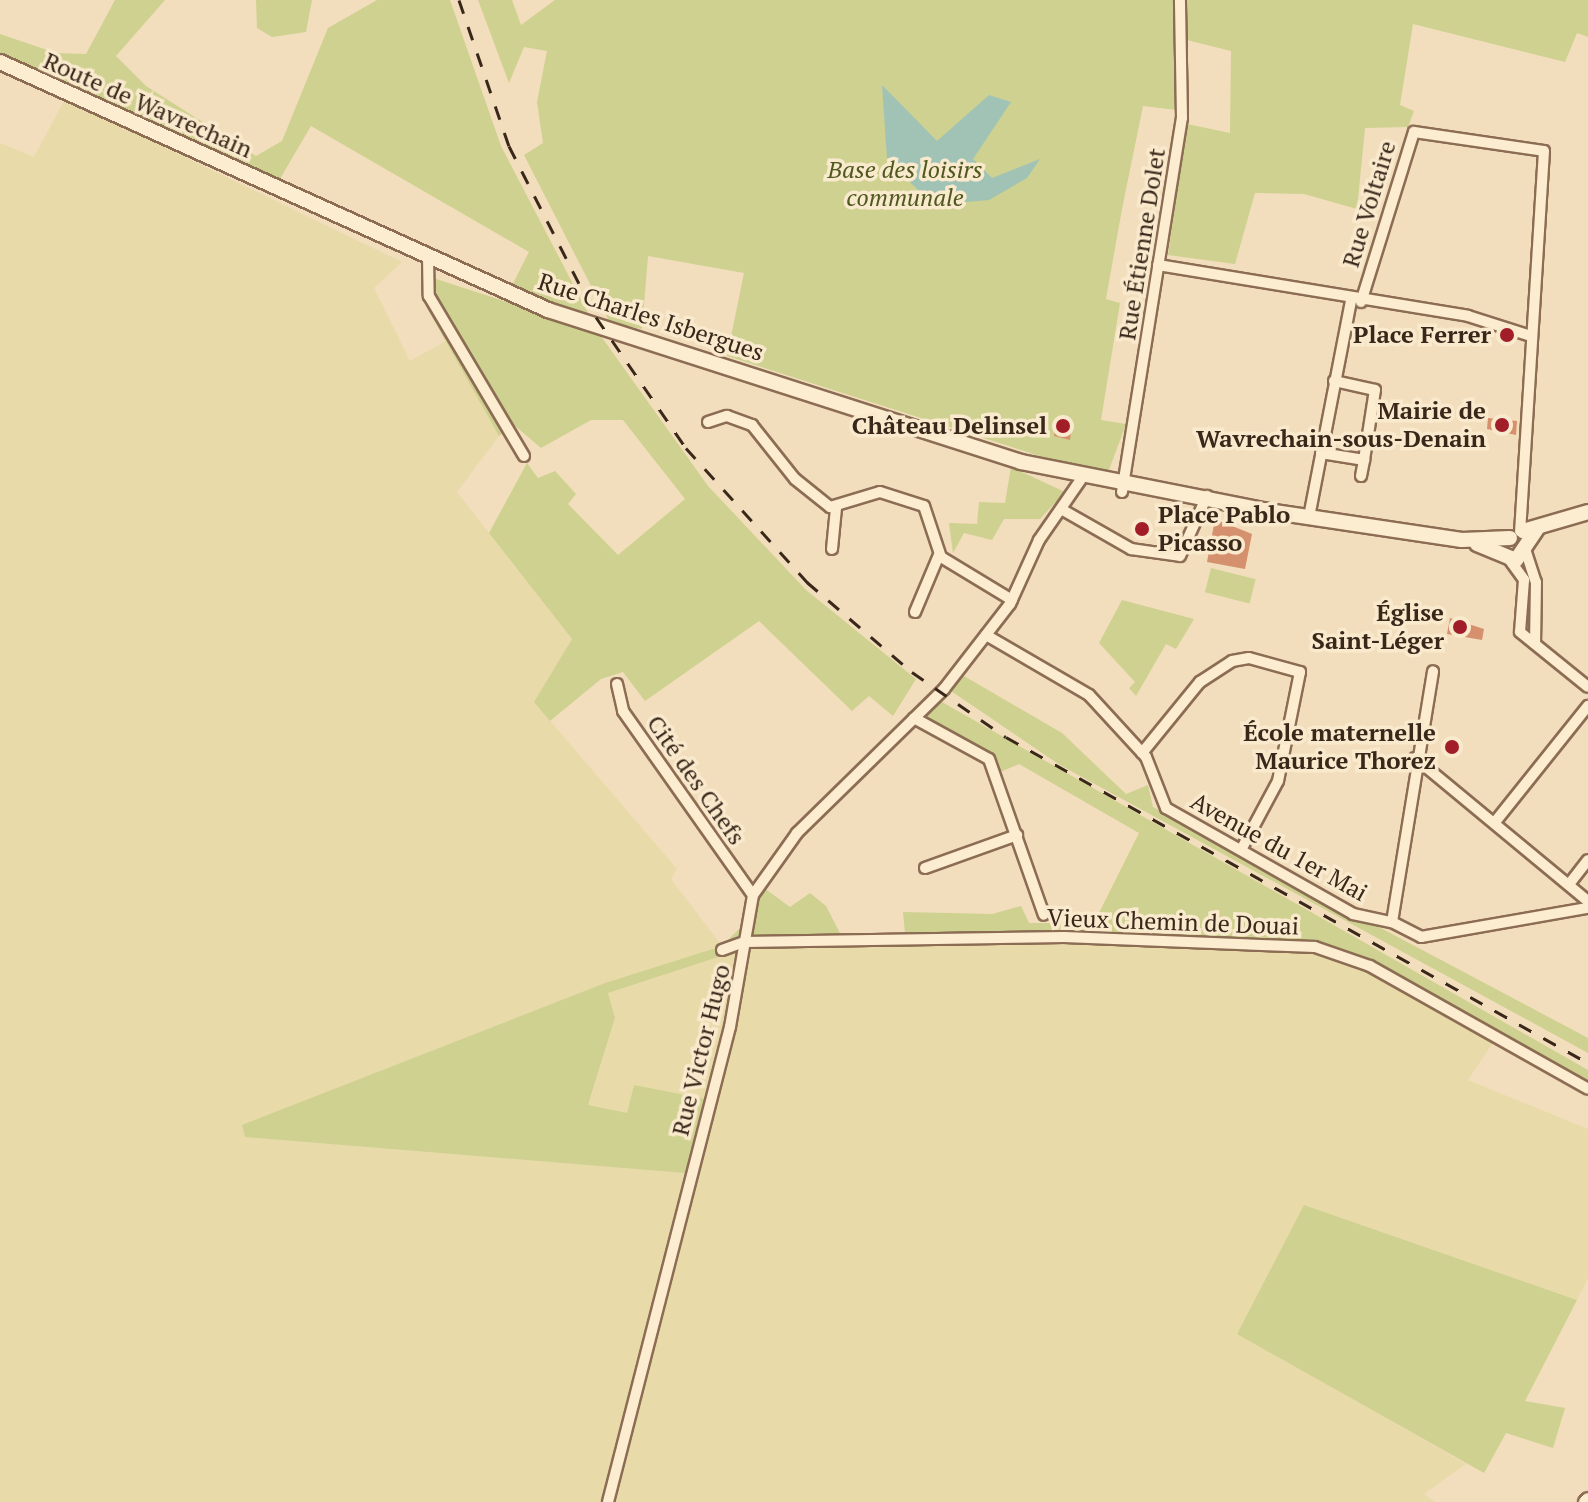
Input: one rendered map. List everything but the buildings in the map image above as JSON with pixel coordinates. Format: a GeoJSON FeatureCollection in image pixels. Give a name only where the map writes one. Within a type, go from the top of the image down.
{"type":"FeatureCollection","features":[{"type":"Feature","properties":{"kind":"main road","name":"Route de Wavrechain"},"geometry":{"type":"LineString","coordinates":[[0,62],[277,188]]}},
{"type":"Feature","properties":{"kind":"main road","name":"Rue Charles Isbergues"},"geometry":{"type":"LineString","coordinates":[[277,188],[556,313],[1081,481],[1462,540],[1521,538],[1538,527],[1588,512]]}},
{"type":"Feature","properties":{"kind":"main road"},"geometry":{"type":"LineString","coordinates":[[1506,557],[1521,538]]}},
{"type":"Feature","properties":{"kind":"main road","name":"Rue Charles Isbergues"},"geometry":{"type":"LineString","coordinates":[[1462,540],[1506,557]]}},
{"type":"Feature","properties":{"kind":"street","name":"Rue Étienne Dolet"},"geometry":{"type":"LineString","coordinates":[[1122,489],[1183,111],[1180,0]]}},
{"type":"Feature","properties":{"kind":"street","name":"Rue Voltaire"},"geometry":{"type":"LineString","coordinates":[[1356,301],[1412,134],[1538,148],[1547,160],[1531,336],[1521,538],[1536,582],[1530,632],[1536,646]]}},
{"type":"Feature","properties":{"kind":"street"},"geometry":{"type":"LineString","coordinates":[[428,257],[429,296],[524,456]]}},
{"type":"Feature","properties":{"kind":"street"},"geometry":{"type":"LineString","coordinates":[[1158,265],[1356,301],[1474,317],[1531,336]]}},
{"type":"Feature","properties":{"kind":"street"},"geometry":{"type":"LineString","coordinates":[[1309,517],[1334,381],[1356,301]]}},
{"type":"Feature","properties":{"kind":"street"},"geometry":{"type":"LineString","coordinates":[[1334,381],[1375,390],[1361,476]]}},
{"type":"Feature","properties":{"kind":"street"},"geometry":{"type":"LineString","coordinates":[[708,422],[727,416],[752,425],[795,479],[836,508]]}},
{"type":"Feature","properties":{"kind":"street"},"geometry":{"type":"LineString","coordinates":[[1321,453],[1364,460]]}},
{"type":"Feature","properties":{"kind":"street","name":"Rue Victor Hugo"},"geometry":{"type":"LineString","coordinates":[[608,1502],[730,1027],[753,895],[797,833],[914,718],[986,635],[1012,600],[1061,509],[1081,481]]}},
{"type":"Feature","properties":{"kind":"street"},"geometry":{"type":"LineString","coordinates":[[836,508],[880,492],[921,504],[939,555],[1012,600]]}},
{"type":"Feature","properties":{"kind":"street"},"geometry":{"type":"LineString","coordinates":[[1061,509],[1131,549],[1180,556],[1207,500]]}},
{"type":"Feature","properties":{"kind":"street"},"geometry":{"type":"LineString","coordinates":[[832,549],[836,508]]}},
{"type":"Feature","properties":{"kind":"street"},"geometry":{"type":"LineString","coordinates":[[915,612],[939,555]]}},
{"type":"Feature","properties":{"kind":"street"},"geometry":{"type":"LineString","coordinates":[[1506,557],[1524,580],[1519,630],[1588,687]]}},
{"type":"Feature","properties":{"kind":"street","name":"Avenue du 1er Mai"},"geometry":{"type":"LineString","coordinates":[[986,635],[1085,691],[1142,753],[1163,806],[1353,914],[1392,922],[1421,937],[1588,908]]}},
{"type":"Feature","properties":{"kind":"street"},"geometry":{"type":"LineString","coordinates":[[1142,753],[1200,682],[1232,661],[1299,671],[1278,781],[1241,850]]}},
{"type":"Feature","properties":{"kind":"street"},"geometry":{"type":"LineString","coordinates":[[1392,922],[1415,758],[1433,671]]}},
{"type":"Feature","properties":{"kind":"street","name":"Cité des Chefs"},"geometry":{"type":"LineString","coordinates":[[617,684],[623,711],[753,895]]}},
{"type":"Feature","properties":{"kind":"street"},"geometry":{"type":"LineString","coordinates":[[1495,822],[1586,714]]}},
{"type":"Feature","properties":{"kind":"street"},"geometry":{"type":"LineString","coordinates":[[914,718],[989,759],[1044,915]]}},
{"type":"Feature","properties":{"kind":"street"},"geometry":{"type":"LineString","coordinates":[[1415,758],[1570,883],[1588,901]]}},
{"type":"Feature","properties":{"kind":"street"},"geometry":{"type":"LineString","coordinates":[[925,868],[1017,835]]}},
{"type":"Feature","properties":{"kind":"street"},"geometry":{"type":"LineString","coordinates":[[1570,883],[1588,860]]}},
{"type":"Feature","properties":{"kind":"street","name":"Vieux Chemin de Douai"},"geometry":{"type":"LineString","coordinates":[[722,950],[744,942],[1110,937],[1321,948],[1370,966],[1588,1089]]}},
{"type":"Feature","properties":{"kind":"shaded area"},"geometry":{"type":"Polygon","coordinates":[[[882,85],[937,141],[989,95],[1011,102],[973,159],[992,178],[1040,159],[1027,178],[989,200],[942,204],[924,196],[887,159],[882,85]]]}},
{"type":"Feature","properties":{"kind":"shaded area"},"geometry":{"type":"Polygon","coordinates":[[[65,99],[402,262],[374,288],[410,361],[446,341],[499,436],[457,492],[572,639],[534,702],[677,869],[671,879],[722,946],[605,983],[243,1125],[245,1137],[695,1174],[634,1085],[627,1113],[588,1105],[615,1019],[608,993],[758,944],[1151,942],[1340,955],[1492,1044],[1468,1080],[1588,1129],[1588,1278],[1577,1300],[1304,1205],[1238,1333],[1466,1464],[1424,1494],[1435,1502],[0,1502],[0,143],[34,157],[65,99]]]}},
{"type":"Feature","properties":{"kind":"green space"},"geometry":{"type":"Polygon","coordinates":[[[115,0],[165,0],[116,56],[146,86],[256,156],[282,141],[328,28],[377,0],[450,0],[501,146],[598,332],[708,486],[806,590],[916,679],[893,716],[869,696],[852,711],[759,621],[645,701],[623,672],[601,679],[550,721],[534,702],[572,639],[489,533],[527,463],[538,478],[555,471],[576,494],[568,504],[618,555],[685,499],[623,420],[591,420],[541,448],[514,425],[499,436],[427,308],[430,277],[504,301],[529,252],[311,126],[278,182],[0,56],[0,34],[56,53],[86,54],[115,0]]]}},
{"type":"Feature","properties":{"kind":"green space"},"geometry":{"type":"Polygon","coordinates":[[[256,0],[312,0],[306,32],[272,37],[257,28],[256,0]]]}},
{"type":"Feature","properties":{"kind":"green space","name":"Base des loisirs communale"},"geometry":{"type":"Polygon","coordinates":[[[478,0],[512,0],[521,25],[555,0],[1588,0],[1588,37],[1577,33],[1565,62],[1413,24],[1400,105],[1414,111],[1408,127],[1365,128],[1357,209],[1304,194],[1255,193],[1235,264],[1168,255],[1187,124],[1230,133],[1231,51],[1179,38],[1177,110],[1143,106],[1122,209],[1106,299],[1120,303],[1101,420],[1126,424],[1109,470],[1096,474],[727,356],[744,273],[648,256],[642,329],[610,323],[524,155],[543,143],[537,102],[547,51],[524,47],[509,83],[478,0]]]}},
{"type":"Feature","properties":{"kind":"green space"},"geometry":{"type":"Polygon","coordinates":[[[1011,467],[1065,492],[1040,519],[1004,519],[992,540],[964,533],[953,553],[949,523],[977,524],[979,502],[1005,503],[1011,467]]]}},
{"type":"Feature","properties":{"kind":"green space"},"geometry":{"type":"Polygon","coordinates":[[[1211,568],[1256,579],[1250,603],[1205,592],[1211,568]]]}},
{"type":"Feature","properties":{"kind":"green space"},"geometry":{"type":"Polygon","coordinates":[[[1122,600],[1194,619],[1176,649],[1166,644],[1136,696],[1129,688],[1135,682],[1099,643],[1122,600]]]}},
{"type":"Feature","properties":{"kind":"green space"},"geometry":{"type":"Polygon","coordinates":[[[964,676],[1062,733],[1126,794],[1148,785],[1153,807],[1588,1038],[1588,1053],[1060,765],[951,691],[964,676]]]}},
{"type":"Feature","properties":{"kind":"green space"},"geometry":{"type":"Polygon","coordinates":[[[942,702],[1588,1070],[1588,1086],[1499,1039],[1492,1044],[1340,955],[1151,942],[906,944],[903,912],[992,914],[1021,906],[1029,923],[1094,923],[1139,833],[1019,764],[1000,772],[995,758],[923,718],[942,702]]]}},
{"type":"Feature","properties":{"kind":"green space"},"geometry":{"type":"Polygon","coordinates":[[[764,888],[790,907],[810,893],[826,906],[846,945],[758,944],[608,993],[615,1018],[588,1105],[627,1113],[634,1085],[715,1101],[696,1174],[245,1137],[242,1125],[605,983],[722,946],[751,917],[764,888]]]}},
{"type":"Feature","properties":{"kind":"green space"},"geometry":{"type":"Polygon","coordinates":[[[1304,1205],[1577,1300],[1525,1401],[1565,1408],[1553,1448],[1506,1433],[1484,1473],[1237,1334],[1304,1205]]]}},
{"type":"Feature","properties":{"kind":"railway"},"geometry":{"type":"LineString","coordinates":[[459,0],[509,146],[596,317],[686,448],[807,582],[912,672],[1006,737],[1588,1063]]}},
{"type":"Feature","properties":{"kind":"place","name":"Place Ferrer"},"geometry":{"type":"Point","coordinates":[1507,335]}},
{"type":"Feature","properties":{"kind":"place","name":"Mairie de Wavrechain-sous-Denain"},"geometry":{"type":"Point","coordinates":[1502,425]}},
{"type":"Feature","properties":{"kind":"place","name":"Château Delinsel"},"geometry":{"type":"Point","coordinates":[1063,426]}},
{"type":"Feature","properties":{"kind":"place","name":"Place Pablo Picasso"},"geometry":{"type":"Point","coordinates":[1142,529]}},
{"type":"Feature","properties":{"kind":"place","name":"Église Saint-Léger"},"geometry":{"type":"Point","coordinates":[1460,627]}},
{"type":"Feature","properties":{"kind":"place","name":"École maternelle Maurice Thorez"},"geometry":{"type":"Point","coordinates":[1452,747]}}]}
